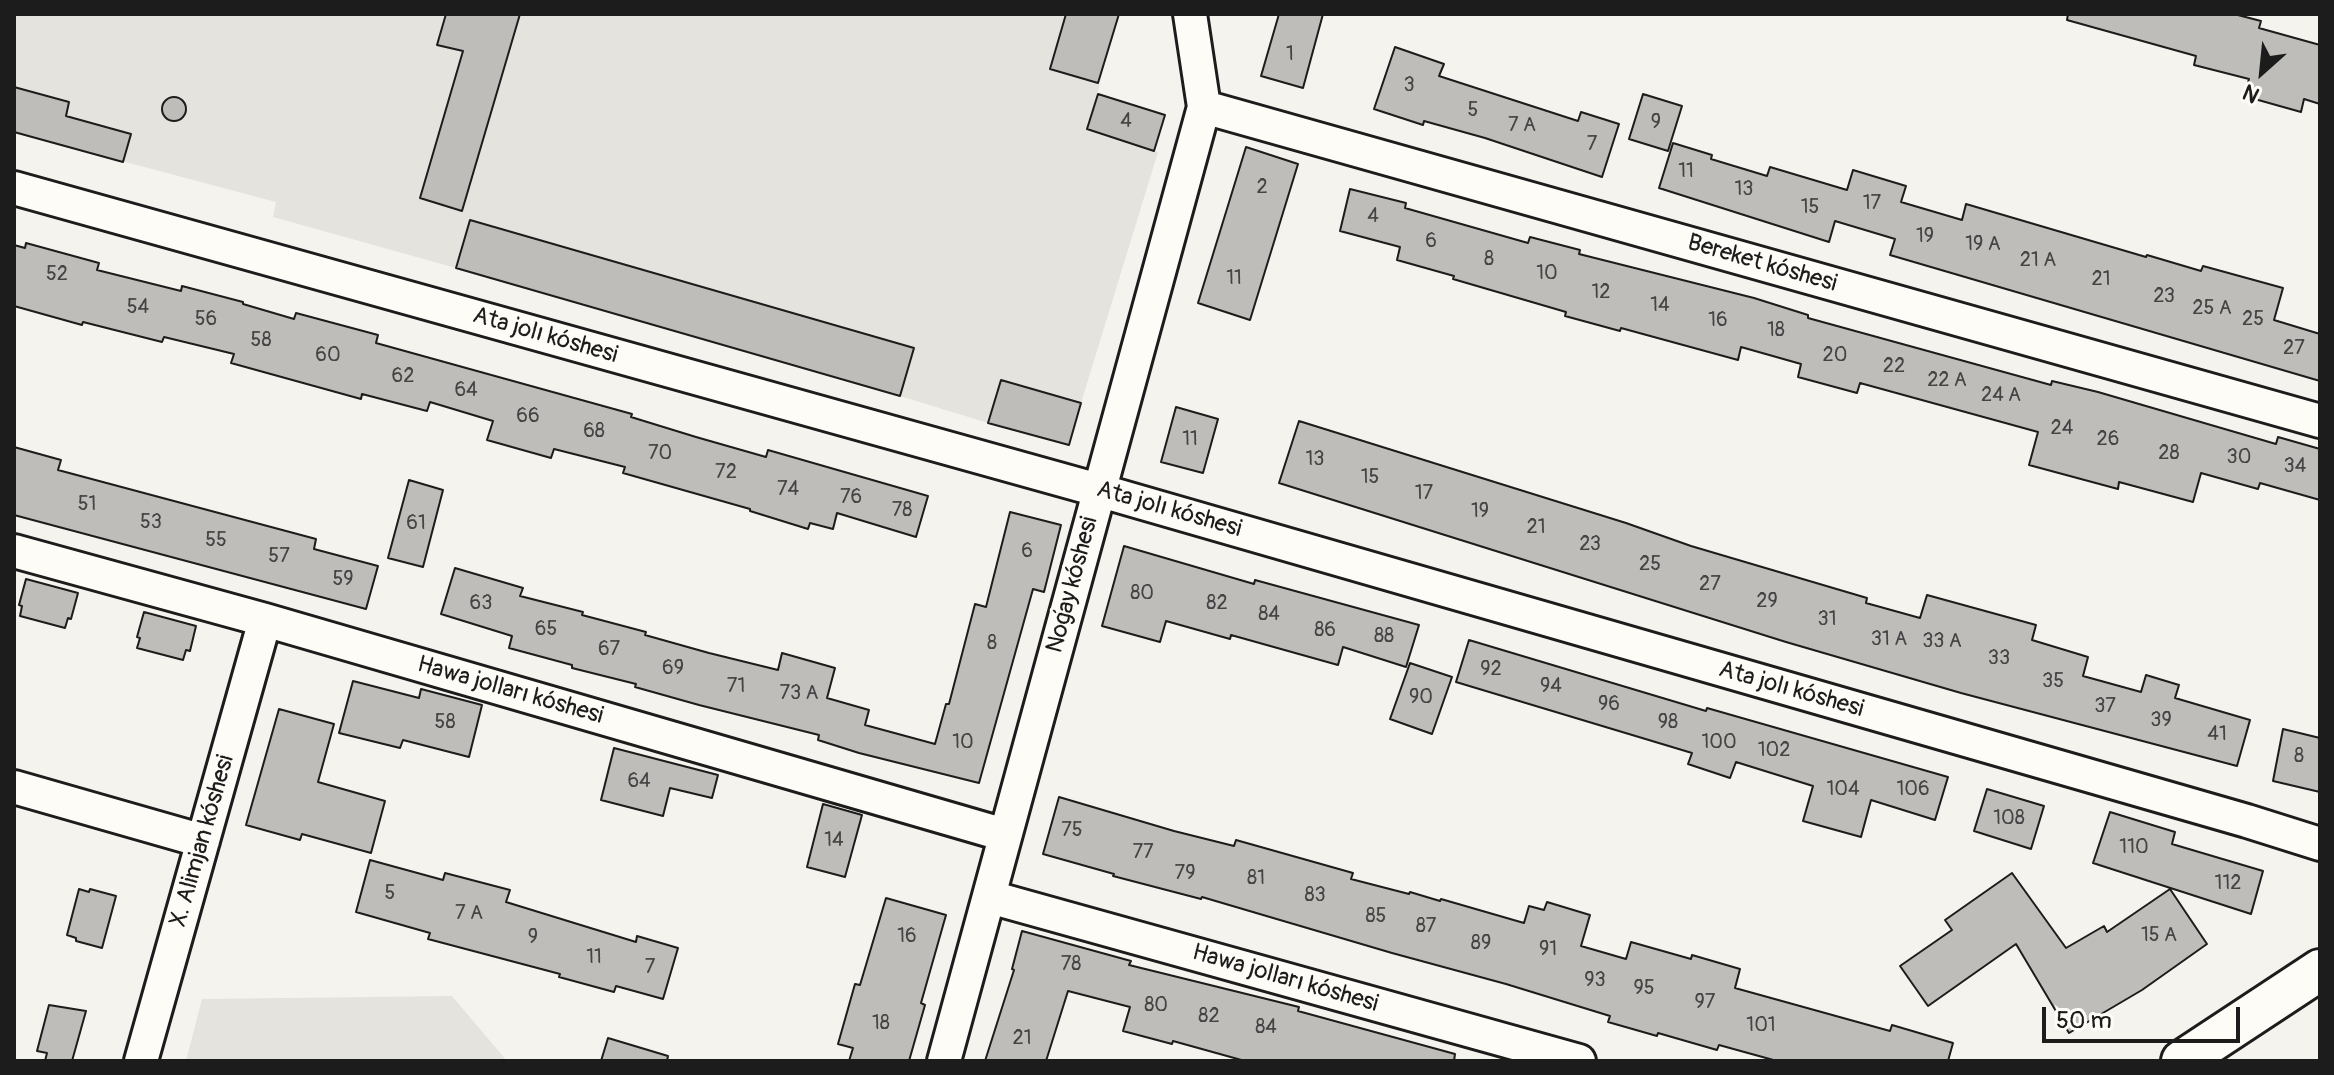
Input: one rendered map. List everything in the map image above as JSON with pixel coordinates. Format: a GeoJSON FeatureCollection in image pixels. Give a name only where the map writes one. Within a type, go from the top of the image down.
{"type":"FeatureCollection","features":[{"type":"Feature","properties":{"kind":"main road"},"geometry":{"type":"LineString","coordinates":[[2182,1061],[2320,970]]}},
{"type":"Feature","properties":{"kind":"street","name":"Noǵay kóshesi"},"geometry":{"type":"LineString","coordinates":[[944,1061],[1204,107],[1190,14]]}},
{"type":"Feature","properties":{"kind":"street","name":"Bereket kóshesi"},"geometry":{"type":"LineString","coordinates":[[1204,107],[2320,421]]}},
{"type":"Feature","properties":{"kind":"street","name":"Ata jolı kóshesi"},"geometry":{"type":"LineString","coordinates":[[14,188],[1098,490],[2232,816],[2320,844]]}},
{"type":"Feature","properties":{"kind":"street","name":"Hawa jolları kóshesi"},"geometry":{"type":"LineString","coordinates":[[14,551],[265,620],[1005,835]]}},
{"type":"Feature","properties":{"kind":"street","name":"X. Alimjan kóshesi"},"geometry":{"type":"LineString","coordinates":[[141,1061],[265,620]]}},
{"type":"Feature","properties":{"kind":"street"},"geometry":{"type":"LineString","coordinates":[[14,787],[203,841]]}},
{"type":"Feature","properties":{"kind":"street","name":"Hawa jolları kóshesi"},"geometry":{"type":"LineString","coordinates":[[990,897],[1579,1061]]}},
{"type":"Feature","properties":{"kind":"shaded area"},"geometry":{"type":"Polygon","coordinates":[[[14,14],[1066,14],[1050,69],[1100,84],[1087,129],[1158,152],[1081,403],[1001,380],[988,423],[900,396],[913,348],[471,220],[456,268],[273,217],[276,202],[58,144],[69,102],[14,87],[14,14]]]}},
{"type":"Feature","properties":{"kind":"shaded area"},"geometry":{"type":"Polygon","coordinates":[[[452,996],[507,1061],[186,1061],[202,999],[452,996]]]}},
{"type":"Feature","properties":{"kind":"building"},"geometry":{"type":"Polygon","coordinates":[[[446,14],[520,14],[462,211],[420,198],[463,51],[437,45],[446,14]]]}},
{"type":"Feature","properties":{"kind":"building"},"geometry":{"type":"Polygon","coordinates":[[[1066,14],[1119,14],[1098,83],[1050,69],[1066,14]]]}},
{"type":"Feature","properties":{"kind":"building"},"geometry":{"type":"Polygon","coordinates":[[[1279,14],[1323,14],[1303,88],[1261,76],[1279,14]]]}},
{"type":"Feature","properties":{"kind":"building"},"geometry":{"type":"Polygon","coordinates":[[[2068,14],[2234,14],[2261,21],[2259,28],[2320,45],[2320,104],[2304,99],[2301,112],[2244,96],[2249,79],[2194,65],[2196,56],[2067,20],[2068,14]]]}},
{"type":"Feature","properties":{"kind":"building"},"geometry":{"type":"Polygon","coordinates":[[[1395,47],[1444,64],[1439,76],[1578,121],[1581,112],[1619,124],[1602,177],[1485,138],[1424,121],[1423,125],[1374,109],[1395,47]]]}},
{"type":"Feature","properties":{"kind":"building"},"geometry":{"type":"Polygon","coordinates":[[[14,87],[69,102],[66,116],[131,134],[123,162],[14,132],[14,87]]]}},
{"type":"Feature","properties":{"kind":"building"},"geometry":{"type":"Polygon","coordinates":[[[1098,94],[1165,115],[1154,151],[1087,129],[1098,94]]]}},
{"type":"Feature","properties":{"kind":"building"},"geometry":{"type":"Polygon","coordinates":[[[1643,94],[1682,106],[1668,151],[1629,139],[1643,94]]]}},
{"type":"Feature","properties":{"kind":"building"},"geometry":{"type":"Polygon","coordinates":[[[174,97],[182,101],[186,109],[182,117],[174,121],[166,117],[162,109],[166,101],[174,97]]]}},
{"type":"Feature","properties":{"kind":"building"},"geometry":{"type":"Polygon","coordinates":[[[1673,143],[1712,155],[1711,159],[1767,176],[1770,167],[1847,190],[1853,170],[1906,186],[1901,202],[1962,220],[1966,204],[2146,257],[2201,271],[2203,266],[2283,288],[2274,320],[2320,334],[2320,381],[1890,255],[1895,239],[1835,221],[1829,242],[1659,188],[1673,143]]]}},
{"type":"Feature","properties":{"kind":"building"},"geometry":{"type":"Polygon","coordinates":[[[1246,147],[1298,164],[1250,320],[1198,303],[1246,147]]]}},
{"type":"Feature","properties":{"kind":"building"},"geometry":{"type":"Polygon","coordinates":[[[1350,189],[1406,203],[1405,208],[1528,243],[1530,237],[1580,250],[1579,254],[1754,298],[1808,315],[1808,318],[2051,385],[2052,381],[2098,392],[2276,444],[2278,437],[2320,449],[2320,500],[2260,483],[2258,489],[2201,473],[2193,502],[2119,482],[2118,489],[2029,465],[2038,432],[1860,383],[1857,393],[1798,377],[1801,364],[1741,347],[1738,360],[1621,328],[1620,331],[1397,260],[1400,247],[1340,231],[1350,189]]]}},
{"type":"Feature","properties":{"kind":"building"},"geometry":{"type":"Polygon","coordinates":[[[470,220],[914,348],[900,396],[456,268],[470,220]]]}},
{"type":"Feature","properties":{"kind":"building"},"geometry":{"type":"Polygon","coordinates":[[[26,243],[99,263],[97,270],[181,291],[182,286],[294,319],[296,313],[378,335],[376,343],[632,414],[631,417],[696,437],[766,457],[768,450],[928,496],[916,537],[837,513],[833,529],[810,523],[808,529],[623,473],[625,467],[554,449],[551,458],[487,440],[493,421],[430,402],[427,411],[362,394],[361,399],[231,363],[234,354],[164,337],[162,342],[83,322],[82,325],[14,306],[14,245],[25,248],[26,243]]]}},
{"type":"Feature","properties":{"kind":"building"},"geometry":{"type":"Polygon","coordinates":[[[1001,380],[1081,403],[1069,445],[988,423],[1001,380]]]}},
{"type":"Feature","properties":{"kind":"building"},"geometry":{"type":"Polygon","coordinates":[[[1176,407],[1218,419],[1203,473],[1161,462],[1176,407]]]}},
{"type":"Feature","properties":{"kind":"building"},"geometry":{"type":"Polygon","coordinates":[[[1299,421],[1691,546],[1867,598],[1866,603],[1920,618],[1927,595],[2036,625],[2032,640],[2088,657],[2083,676],[2141,692],[2146,675],[2179,685],[2175,698],[2250,720],[2237,766],[1961,693],[1786,642],[1279,483],[1299,421]]]}},
{"type":"Feature","properties":{"kind":"building"},"geometry":{"type":"Polygon","coordinates":[[[14,447],[61,460],[58,470],[316,539],[314,549],[378,566],[366,609],[14,515],[14,447]]]}},
{"type":"Feature","properties":{"kind":"building"},"geometry":{"type":"Polygon","coordinates":[[[409,480],[443,490],[423,567],[388,558],[409,480]]]}},
{"type":"Feature","properties":{"kind":"building"},"geometry":{"type":"Polygon","coordinates":[[[1010,512],[1061,525],[1044,592],[1033,589],[979,783],[859,753],[818,740],[819,735],[699,705],[635,687],[636,684],[572,668],[572,665],[509,648],[512,636],[441,614],[455,568],[523,588],[520,596],[583,612],[582,615],[709,653],[778,670],[782,653],[835,668],[827,698],[869,710],[865,725],[935,744],[946,704],[949,704],[975,604],[986,607],[1010,512]]]}},
{"type":"Feature","properties":{"kind":"building"},"geometry":{"type":"Polygon","coordinates":[[[1124,546],[1254,584],[1255,580],[1419,625],[1406,667],[1343,647],[1338,665],[1231,635],[1230,639],[1166,621],[1160,642],[1102,626],[1124,546]]]}},
{"type":"Feature","properties":{"kind":"building"},"geometry":{"type":"Polygon","coordinates":[[[26,579],[78,593],[71,619],[68,618],[65,628],[20,616],[22,606],[19,605],[26,579]]]}},
{"type":"Feature","properties":{"kind":"building"},"geometry":{"type":"Polygon","coordinates":[[[144,612],[196,626],[190,651],[186,650],[183,660],[137,648],[144,612]]]}},
{"type":"Feature","properties":{"kind":"building"},"geometry":{"type":"Polygon","coordinates":[[[1469,640],[1706,711],[1707,708],[1948,777],[1935,820],[1871,800],[1861,837],[1803,821],[1813,786],[1736,762],[1730,778],[1688,764],[1692,753],[1456,682],[1469,640]]]}},
{"type":"Feature","properties":{"kind":"building"},"geometry":{"type":"Polygon","coordinates":[[[1410,663],[1452,677],[1432,734],[1390,719],[1410,663]]]}},
{"type":"Feature","properties":{"kind":"building"},"geometry":{"type":"Polygon","coordinates":[[[353,681],[419,698],[421,689],[482,705],[469,757],[403,740],[400,748],[339,733],[353,681]]]}},
{"type":"Feature","properties":{"kind":"building"},"geometry":{"type":"Polygon","coordinates":[[[279,709],[334,724],[318,782],[385,801],[371,853],[302,834],[300,840],[246,825],[279,709]]]}},
{"type":"Feature","properties":{"kind":"building"},"geometry":{"type":"Polygon","coordinates":[[[2283,729],[2320,738],[2320,792],[2273,781],[2283,729]]]}},
{"type":"Feature","properties":{"kind":"building"},"geometry":{"type":"Polygon","coordinates":[[[614,748],[718,775],[712,798],[670,788],[663,816],[601,800],[614,748]]]}},
{"type":"Feature","properties":{"kind":"building"},"geometry":{"type":"Polygon","coordinates":[[[1987,789],[2044,806],[2031,849],[1974,831],[1987,789]]]}},
{"type":"Feature","properties":{"kind":"building"},"geometry":{"type":"Polygon","coordinates":[[[1059,797],[1234,846],[1236,840],[1353,873],[1351,879],[1441,899],[1524,923],[1529,906],[1544,910],[1547,902],[1590,915],[1581,946],[1626,959],[1631,942],[1740,969],[1735,988],[1890,1031],[1892,1025],[1953,1043],[1948,1061],[1777,1061],[1719,1045],[1717,1050],[1608,1022],[1610,1016],[1506,984],[1202,897],[1113,876],[1043,854],[1059,797]]]}},
{"type":"Feature","properties":{"kind":"building"},"geometry":{"type":"Polygon","coordinates":[[[823,804],[862,815],[845,877],[807,867],[823,804]]]}},
{"type":"Feature","properties":{"kind":"building"},"geometry":{"type":"Polygon","coordinates":[[[2110,812],[2175,832],[2172,844],[2263,871],[2251,914],[2093,863],[2110,812]]]}},
{"type":"Feature","properties":{"kind":"building"},"geometry":{"type":"Polygon","coordinates":[[[370,860],[443,880],[445,873],[510,890],[506,902],[636,942],[637,936],[678,948],[663,999],[616,986],[614,992],[559,977],[560,974],[428,939],[430,933],[356,912],[370,860]]]}},
{"type":"Feature","properties":{"kind":"building"},"geometry":{"type":"Polygon","coordinates":[[[2012,873],[2066,948],[2104,926],[2107,932],[2170,889],[2207,944],[2142,990],[2069,1033],[2016,944],[1928,1006],[1900,966],[1952,930],[1945,920],[2012,873]]]}},
{"type":"Feature","properties":{"kind":"building"},"geometry":{"type":"Polygon","coordinates":[[[79,889],[116,896],[102,948],[76,941],[76,938],[67,935],[79,889]]]}},
{"type":"Feature","properties":{"kind":"building"},"geometry":{"type":"Polygon","coordinates":[[[886,898],[946,915],[921,1003],[925,1005],[909,1061],[849,1061],[853,1048],[838,1044],[855,984],[860,985],[886,898]]]}},
{"type":"Feature","properties":{"kind":"building"},"geometry":{"type":"Polygon","coordinates":[[[1022,931],[1131,961],[1129,965],[1299,1007],[1298,1011],[1455,1054],[1454,1061],[1245,1061],[1123,1031],[1130,1007],[1068,991],[1046,1061],[985,1061],[1014,970],[1022,931]]]}},
{"type":"Feature","properties":{"kind":"building"},"geometry":{"type":"Polygon","coordinates":[[[49,1005],[86,1011],[72,1061],[45,1061],[47,1053],[37,1051],[49,1005]]]}},
{"type":"Feature","properties":{"kind":"building"},"geometry":{"type":"Polygon","coordinates":[[[608,1038],[668,1056],[667,1061],[601,1061],[608,1038]]]}}]}
